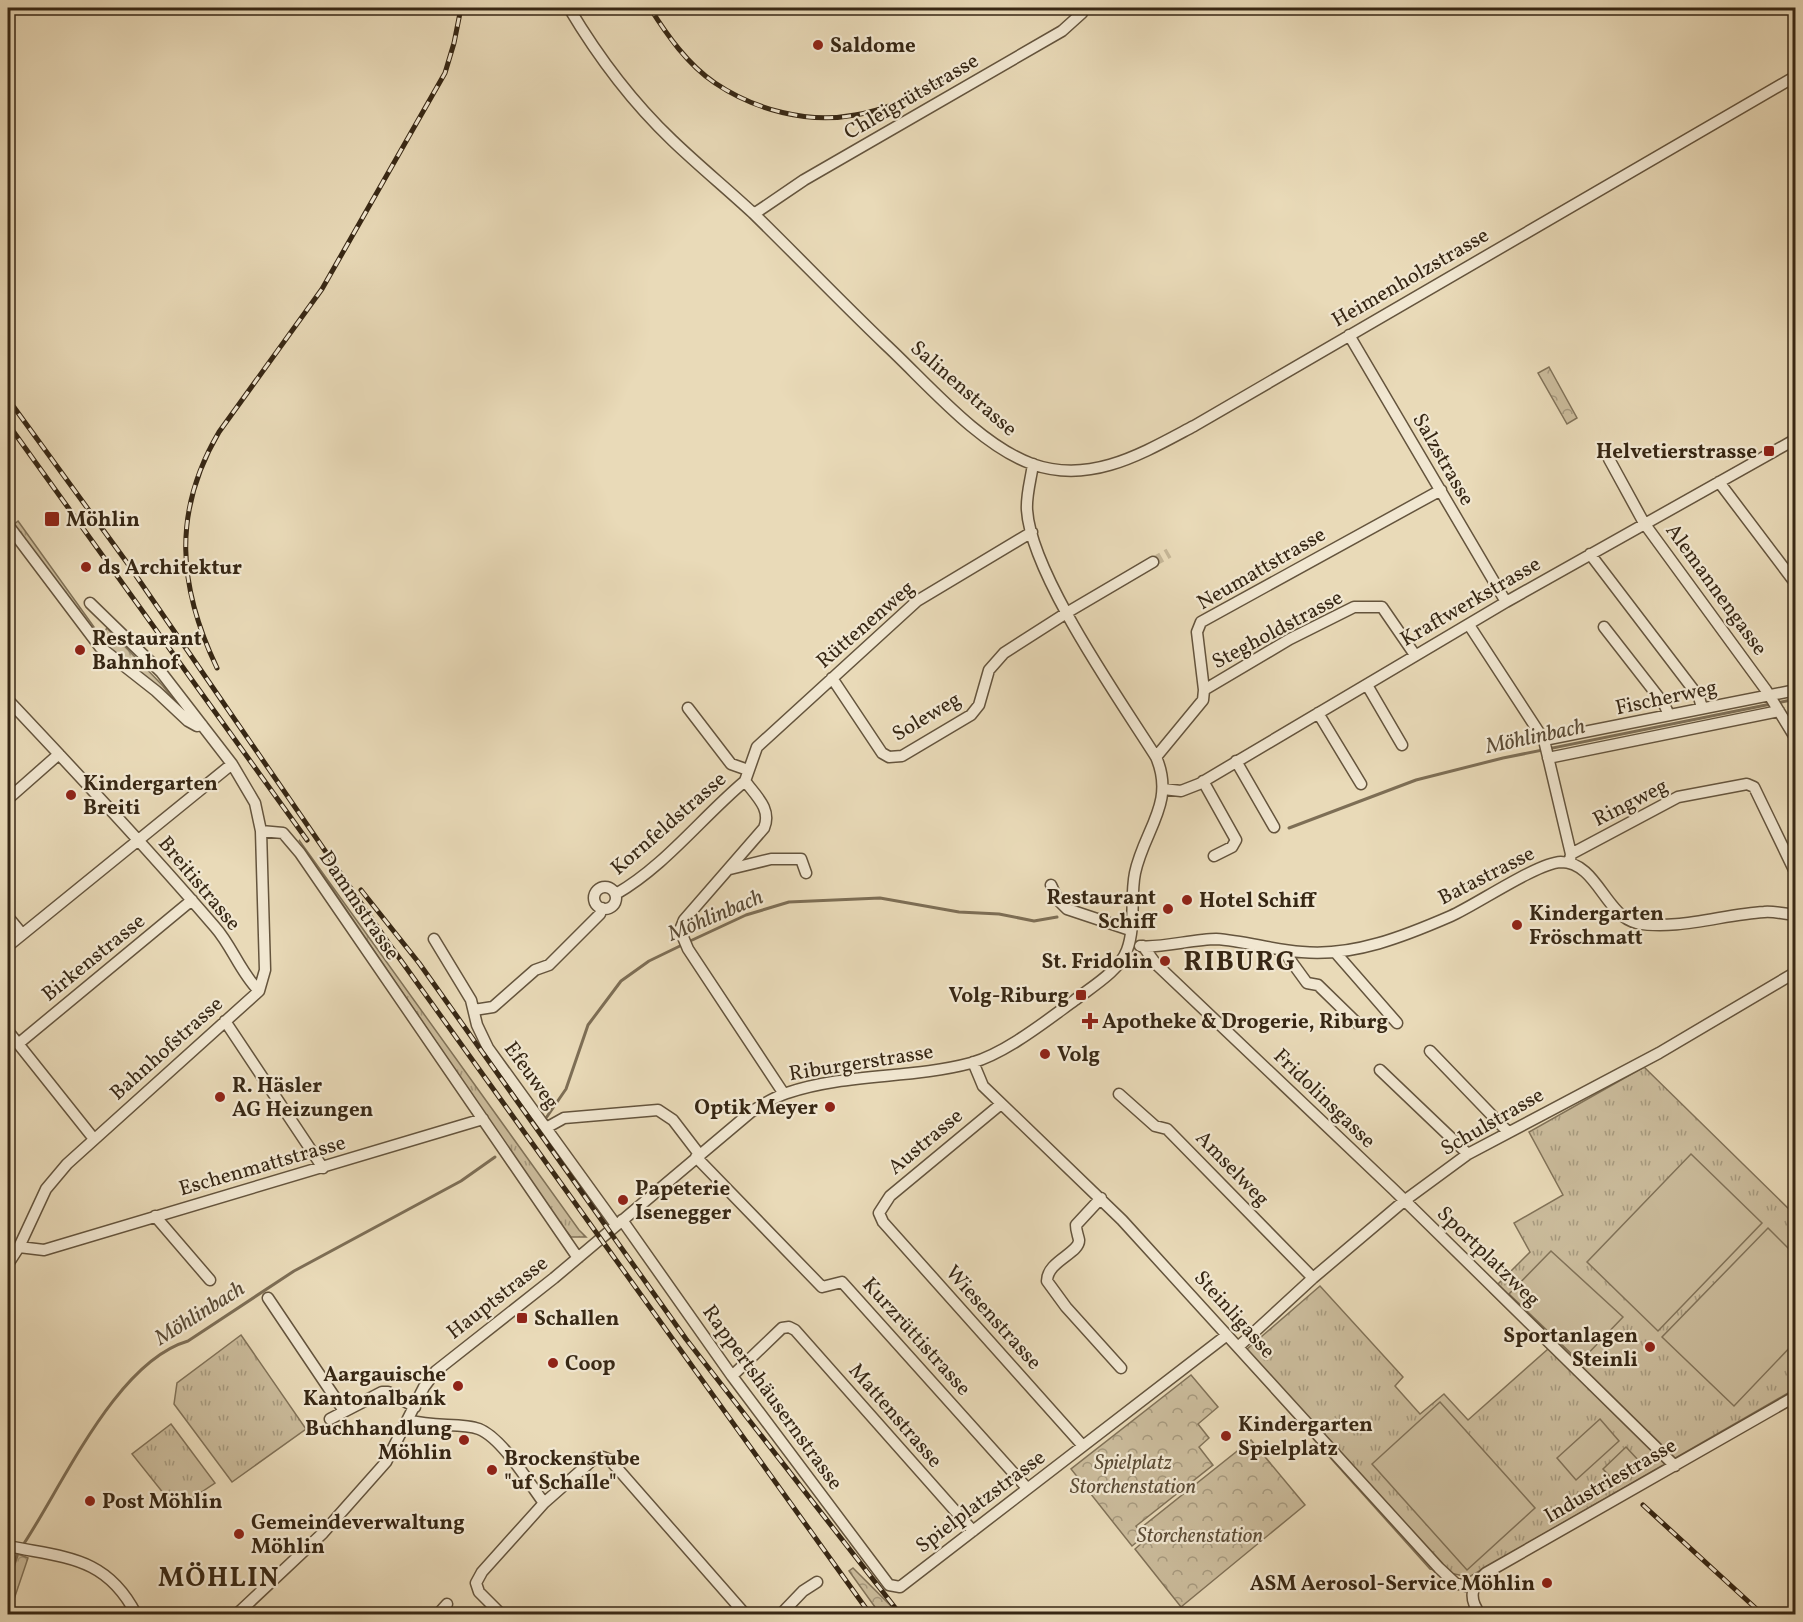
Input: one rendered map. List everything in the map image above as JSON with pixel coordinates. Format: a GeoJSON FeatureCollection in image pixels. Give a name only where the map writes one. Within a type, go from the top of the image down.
{"type":"FeatureCollection","features":[{"type":"Feature","properties":{"kind":"street","name":"Salinenstrasse"},"geometry":{"type":"LineString","coordinates":[[569,8],[604,61],[641,107],[671,139],[754,214],[834,296],[988,440],[1033,464]]}},
{"type":"Feature","properties":{"kind":"street","name":"Chleigrütstrasse"},"geometry":{"type":"LineString","coordinates":[[754,214],[804,180],[1062,31],[1082,13],[1083,8]]}},
{"type":"Feature","properties":{"kind":"street","name":"Heimenholzstrasse"},"geometry":{"type":"LineString","coordinates":[[1033,464],[1061,471],[1097,470],[1131,460],[1796,76]]}},
{"type":"Feature","properties":{"kind":"street","name":"Salzstrasse"},"geometry":{"type":"LineString","coordinates":[[1349,335],[1506,602]]}},
{"type":"Feature","properties":{"kind":"street","name":"Kraftwerkstrasse"},"geometry":{"type":"LineString","coordinates":[[1163,789],[1181,791],[1203,781],[1506,602],[1796,439]]}},
{"type":"Feature","properties":{"kind":"street","name":"Alemannengasse"},"geometry":{"type":"LineString","coordinates":[[1609,459],[1644,523],[1786,719],[1796,739]]}},
{"type":"Feature","properties":{"kind":"street"},"geometry":{"type":"LineString","coordinates":[[1033,464],[1027,509],[1032,532],[1046,570],[1068,612],[1164,774],[1163,789],[1135,871],[1129,943]]}},
{"type":"Feature","properties":{"kind":"street"},"geometry":{"type":"LineString","coordinates":[[1719,482],[1796,584]]}},
{"type":"Feature","properties":{"kind":"street","name":"Neumattstrasse"},"geometry":{"type":"LineString","coordinates":[[1204,690],[1197,633],[1201,622],[1441,490]]}},
{"type":"Feature","properties":{"kind":"street"},"geometry":{"type":"LineString","coordinates":[[8,525],[100,647],[156,690],[188,721],[197,726],[203,725]]}},
{"type":"Feature","properties":{"kind":"street","name":"Rüttenenweg"},"geometry":{"type":"LineString","coordinates":[[747,776],[757,747],[916,601],[1032,532]]}},
{"type":"Feature","properties":{"kind":"street"},"geometry":{"type":"LineString","coordinates":[[1590,554],[1699,697],[1702,708]]}},
{"type":"Feature","properties":{"kind":"street","name":"Soleweg"},"geometry":{"type":"LineString","coordinates":[[832,678],[882,753],[889,757],[902,756],[971,716],[979,705],[995,661],[1068,612],[1153,562]]}},
{"type":"Feature","properties":{"kind":"street"},"geometry":{"type":"LineString","coordinates":[[90,603],[161,672],[232,764],[255,803],[261,831],[265,963],[259,991]]}},
{"type":"Feature","properties":{"kind":"street","name":"Stegholdstrasse"},"geometry":{"type":"LineString","coordinates":[[1204,690],[1290,639],[1354,607],[1382,607],[1415,655]]}},
{"type":"Feature","properties":{"kind":"street"},"geometry":{"type":"LineString","coordinates":[[1469,625],[1544,740],[1571,858],[1625,918],[1636,923],[1675,923],[1766,911],[1796,915]]}},
{"type":"Feature","properties":{"kind":"street"},"geometry":{"type":"LineString","coordinates":[[1604,627],[1664,704],[1669,715]]}},
{"type":"Feature","properties":{"kind":"street"},"geometry":{"type":"LineString","coordinates":[[1367,685],[1402,745]]}},
{"type":"Feature","properties":{"kind":"street"},"geometry":{"type":"LineString","coordinates":[[1156,757],[1199,706],[1204,690]]}},
{"type":"Feature","properties":{"kind":"street","name":"Fischerweg"},"geometry":{"type":"LineString","coordinates":[[1544,740],[1796,690]]}},
{"type":"Feature","properties":{"kind":"street","name":"Breitistrasse"},"geometry":{"type":"LineString","coordinates":[[8,700],[139,839],[218,930],[246,977],[259,991]]}},
{"type":"Feature","properties":{"kind":"street"},"geometry":{"type":"LineString","coordinates":[[688,708],[731,764],[747,776],[764,806],[767,821],[764,828],[684,920],[680,930],[686,945],[784,1094]]}},
{"type":"Feature","properties":{"kind":"street"},"geometry":{"type":"LineString","coordinates":[[1548,758],[1779,711]]}},
{"type":"Feature","properties":{"kind":"street"},"geometry":{"type":"LineString","coordinates":[[1318,713],[1361,784]]}},
{"type":"Feature","properties":{"kind":"street"},"geometry":{"type":"LineString","coordinates":[[8,799],[59,754]]}},
{"type":"Feature","properties":{"kind":"street"},"geometry":{"type":"LineString","coordinates":[[1236,761],[1274,827]]}},
{"type":"Feature","properties":{"kind":"street"},"geometry":{"type":"LineString","coordinates":[[8,945],[232,764]]}},
{"type":"Feature","properties":{"kind":"street","name":"Kornfeldstrasse"},"geometry":{"type":"LineString","coordinates":[[616,894],[665,856],[747,776]]}},
{"type":"Feature","properties":{"kind":"street"},"geometry":{"type":"LineString","coordinates":[[1203,781],[1236,840],[1232,847],[1214,856]]}},
{"type":"Feature","properties":{"kind":"street","name":"Ringweg"},"geometry":{"type":"LineString","coordinates":[[1571,858],[1678,797],[1747,784],[1754,787],[1796,874]]}},
{"type":"Feature","properties":{"kind":"street","name":"Dammstrasse"},"geometry":{"type":"LineString","coordinates":[[261,831],[283,833],[300,853],[578,1258]]}},
{"type":"Feature","properties":{"kind":"street","name":"Batastrasse"},"geometry":{"type":"LineString","coordinates":[[1129,943],[1143,946],[1219,939],[1283,950],[1335,952],[1394,939],[1453,915],[1551,864],[1571,858]]}},
{"type":"Feature","properties":{"kind":"street"},"geometry":{"type":"LineString","coordinates":[[729,869],[771,859],[801,859],[806,873]]}},
{"type":"Feature","properties":{"kind":"street"},"geometry":{"type":"LineString","coordinates":[[1051,885],[1058,900],[1067,909],[1130,930]]}},
{"type":"Feature","properties":{"kind":"street","name":"Kornfeldstrasse"},"geometry":{"type":"LineString","coordinates":[[605,887],[616,894],[616,901],[612,907],[602,908],[595,902],[598,889],[605,887]]}},
{"type":"Feature","properties":{"kind":"street","name":"Birkenstrasse"},"geometry":{"type":"LineString","coordinates":[[18,1044],[192,900]]}},
{"type":"Feature","properties":{"kind":"street","name":"Kornfeldstrasse"},"geometry":{"type":"LineString","coordinates":[[474,1010],[493,1007],[536,970],[549,965],[600,914],[602,908]]}},
{"type":"Feature","properties":{"kind":"street"},"geometry":{"type":"LineString","coordinates":[[8,917],[22,934]]}},
{"type":"Feature","properties":{"kind":"street","name":"Efeuweg"},"geometry":{"type":"LineString","coordinates":[[434,939],[471,1000],[488,1048],[619,1223]]}},
{"type":"Feature","properties":{"kind":"street","name":"Riburgerstrasse"},"geometry":{"type":"LineString","coordinates":[[578,1258],[751,1112],[784,1094],[814,1086],[973,1062],[1042,1024],[1081,995],[1115,967],[1129,943]]}},
{"type":"Feature","properties":{"kind":"street","name":"Fridolinsgasse"},"geometry":{"type":"LineString","coordinates":[[1143,946],[1156,964],[1404,1201]]}},
{"type":"Feature","properties":{"kind":"street"},"geometry":{"type":"LineString","coordinates":[[1283,950],[1306,983],[1318,985],[1357,1023]]}},
{"type":"Feature","properties":{"kind":"street"},"geometry":{"type":"LineString","coordinates":[[1335,952],[1398,1023]]}},
{"type":"Feature","properties":{"kind":"street","name":"Schulstrasse"},"geometry":{"type":"LineString","coordinates":[[1238,1347],[1312,1278],[1404,1201],[1468,1154],[1659,1053],[1796,972]]}},
{"type":"Feature","properties":{"kind":"street","name":"Bahnhofstrasse"},"geometry":{"type":"LineString","coordinates":[[8,1264],[19,1247],[46,1189],[67,1164],[259,991]]}},
{"type":"Feature","properties":{"kind":"street"},"geometry":{"type":"LineString","coordinates":[[225,1021],[323,1168]]}},
{"type":"Feature","properties":{"kind":"street"},"geometry":{"type":"LineString","coordinates":[[8,1031],[94,1139]]}},
{"type":"Feature","properties":{"kind":"street"},"geometry":{"type":"LineString","coordinates":[[1430,1052],[1508,1132]]}},
{"type":"Feature","properties":{"kind":"street","name":"Steinligasse"},"geometry":{"type":"LineString","coordinates":[[973,1062],[982,1086],[1101,1198],[1439,1568],[1455,1583],[1473,1588]]}},
{"type":"Feature","properties":{"kind":"street"},"geometry":{"type":"LineString","coordinates":[[1380,1070],[1468,1154]]}},
{"type":"Feature","properties":{"kind":"street","name":"Amselweg"},"geometry":{"type":"LineString","coordinates":[[1119,1094],[1155,1125],[1167,1129],[1312,1278]]}},
{"type":"Feature","properties":{"kind":"street","name":"Austrasse"},"geometry":{"type":"LineString","coordinates":[[879,1213],[890,1196],[1001,1104]]}},
{"type":"Feature","properties":{"kind":"street"},"geometry":{"type":"LineString","coordinates":[[546,1128],[564,1118],[658,1110],[673,1120],[698,1156]]}},
{"type":"Feature","properties":{"kind":"street","name":"Eschenmattstrasse"},"geometry":{"type":"LineString","coordinates":[[19,1247],[44,1250],[483,1119]]}},
{"type":"Feature","properties":{"kind":"street","name":"Kurzrüttistrasse"},"geometry":{"type":"LineString","coordinates":[[698,1156],[822,1287],[842,1281],[1027,1488]]}},
{"type":"Feature","properties":{"kind":"street"},"geometry":{"type":"LineString","coordinates":[[1101,1198],[1076,1225],[1079,1240],[1077,1246],[1051,1268],[1047,1281],[1066,1307],[1121,1368]]}},
{"type":"Feature","properties":{"kind":"street","name":"Sportplatzweg"},"geometry":{"type":"LineString","coordinates":[[1404,1201],[1676,1466]]}},
{"type":"Feature","properties":{"kind":"street","name":"Wiesenstrasse"},"geometry":{"type":"LineString","coordinates":[[879,1213],[883,1222],[1083,1446]]}},
{"type":"Feature","properties":{"kind":"street","name":"Eschenmattstrasse"},"geometry":{"type":"LineString","coordinates":[[155,1216],[210,1280]]}},
{"type":"Feature","properties":{"kind":"street","name":"Rappertshäusernstrasse"},"geometry":{"type":"LineString","coordinates":[[619,1223],[889,1585],[900,1587]]}},
{"type":"Feature","properties":{"kind":"street","name":"Hauptstrasse"},"geometry":{"type":"LineString","coordinates":[[237,1614],[290,1566],[386,1462],[424,1387],[446,1362],[578,1258]]}},
{"type":"Feature","properties":{"kind":"street"},"geometry":{"type":"LineString","coordinates":[[268,1298],[344,1411]]}},
{"type":"Feature","properties":{"kind":"street","name":"Mattenstrasse"},"geometry":{"type":"LineString","coordinates":[[732,1376],[782,1328],[789,1326],[973,1531]]}},
{"type":"Feature","properties":{"kind":"street","name":"Spielplatzstrasse"},"geometry":{"type":"LineString","coordinates":[[900,1587],[1227,1335]]}},
{"type":"Feature","properties":{"kind":"street"},"geometry":{"type":"LineString","coordinates":[[330,1419],[382,1392],[388,1392],[415,1407]]}},
{"type":"Feature","properties":{"kind":"street","name":"Industriestrasse"},"geometry":{"type":"LineString","coordinates":[[1473,1588],[1486,1573],[1796,1396]]}},
{"type":"Feature","properties":{"kind":"street"},"geometry":{"type":"LineString","coordinates":[[409,1420],[434,1426],[479,1429],[500,1446],[544,1503]]}},
{"type":"Feature","properties":{"kind":"street"},"geometry":{"type":"LineString","coordinates":[[501,1614],[479,1592],[476,1583],[482,1572],[544,1503],[595,1458],[603,1457],[610,1460],[744,1614]]}},
{"type":"Feature","properties":{"kind":"street"},"geometry":{"type":"LineString","coordinates":[[11,1546],[92,1565],[113,1582],[135,1614]]}},
{"type":"Feature","properties":{"kind":"street"},"geometry":{"type":"LineString","coordinates":[[781,1614],[803,1591],[817,1582]]}},
{"type":"Feature","properties":{"kind":"street"},"geometry":{"type":"LineString","coordinates":[[1473,1588],[1474,1605],[1480,1614]]}},
{"type":"Feature","properties":{"kind":"street"},"geometry":{"type":"LineString","coordinates":[[438,1614],[447,1604]]}},
{"type":"Feature","properties":{"kind":"green space"},"geometry":{"type":"Polygon","coordinates":[[[1549,367],[1577,418],[1567,424],[1538,373],[1549,367]]]}},
{"type":"Feature","properties":{"kind":"green space"},"geometry":{"type":"Polygon","coordinates":[[[18,521],[94,627],[90,629],[12,526],[18,521]]]}},
{"type":"Feature","properties":{"kind":"green space"},"geometry":{"type":"Polygon","coordinates":[[[107,628],[163,686],[176,703],[99,639],[107,628]]]}},
{"type":"Feature","properties":{"kind":"green space"},"geometry":{"type":"Polygon","coordinates":[[[299,840],[586,1237],[571,1237],[552,1213],[299,840]]]}},
{"type":"Feature","properties":{"kind":"green space"},"geometry":{"type":"Polygon","coordinates":[[[1644,1067],[1795,1215],[1795,1389],[1469,1577],[1430,1569],[1239,1356],[1320,1286],[1403,1377],[1395,1386],[1420,1414],[1444,1394],[1468,1420],[1548,1349],[1490,1292],[1530,1252],[1514,1223],[1563,1195],[1529,1132],[1644,1067]]]}},
{"type":"Feature","properties":{"kind":"green space"},"geometry":{"type":"Polygon","coordinates":[[[1691,1154],[1762,1223],[1658,1331],[1587,1262],[1691,1154]]]}},
{"type":"Feature","properties":{"kind":"green space"},"geometry":{"type":"Polygon","coordinates":[[[1768,1228],[1795,1255],[1795,1342],[1734,1406],[1662,1337],[1768,1228]]]}},
{"type":"Feature","properties":{"kind":"green space"},"geometry":{"type":"Polygon","coordinates":[[[1551,1251],[1623,1317],[1580,1362],[1509,1294],[1551,1251]]]}},
{"type":"Feature","properties":{"kind":"green space"},"geometry":{"type":"Polygon","coordinates":[[[241,1335],[306,1429],[232,1482],[174,1404],[177,1383],[241,1335]]]}},
{"type":"Feature","properties":{"kind":"green space","name":"Spielplatz Storchenstation"},"geometry":{"type":"Polygon","coordinates":[[[1191,1375],[1218,1407],[1198,1424],[1209,1438],[1199,1447],[1213,1465],[1136,1526],[1144,1536],[1132,1546],[1071,1469],[1191,1375]]]}},
{"type":"Feature","properties":{"kind":"green space"},"geometry":{"type":"Polygon","coordinates":[[[1440,1402],[1535,1508],[1467,1570],[1372,1464],[1440,1402]]]}},
{"type":"Feature","properties":{"kind":"green space"},"geometry":{"type":"Polygon","coordinates":[[[1600,1419],[1619,1441],[1576,1480],[1557,1458],[1600,1419]]]}},
{"type":"Feature","properties":{"kind":"green space"},"geometry":{"type":"Polygon","coordinates":[[[171,1424],[215,1483],[176,1509],[132,1454],[171,1424]]]}},
{"type":"Feature","properties":{"kind":"green space","name":"Storchenstation"},"geometry":{"type":"Polygon","coordinates":[[[1251,1440],[1305,1505],[1181,1607],[1135,1549],[1150,1536],[1142,1527],[1251,1440]]]}},
{"type":"Feature","properties":{"kind":"green space"},"geometry":{"type":"Polygon","coordinates":[[[1626,1447],[1640,1462],[1617,1484],[1603,1469],[1626,1447]]]}},
{"type":"Feature","properties":{"kind":"green space"},"geometry":{"type":"Polygon","coordinates":[[[8,1550],[28,1558],[9,1614],[8,1614],[8,1550]]]}},
{"type":"Feature","properties":{"kind":"green space"},"geometry":{"type":"Polygon","coordinates":[[[853,1568],[899,1614],[880,1614],[849,1571],[853,1568]]]}},
{"type":"Feature","properties":{"kind":"waterway","name":"Möhlinbach"},"geometry":{"type":"LineString","coordinates":[[1777,703],[1796,699]]}},
{"type":"Feature","properties":{"kind":"waterway","name":"Möhlinbach"},"geometry":{"type":"LineString","coordinates":[[1289,828],[1416,780],[1503,758],[1771,704]]}},
{"type":"Feature","properties":{"kind":"waterway","name":"Möhlinbach"},"geometry":{"type":"LineString","coordinates":[[688,942],[746,915],[789,902],[880,898],[959,912],[999,914],[1034,921],[1057,917]]}},
{"type":"Feature","properties":{"kind":"waterway","name":"Möhlinbach"},"geometry":{"type":"LineString","coordinates":[[546,1118],[566,1089],[588,1025],[621,981],[649,961],[682,945]]}},
{"type":"Feature","properties":{"kind":"waterway","name":"Möhlinbach"},"geometry":{"type":"LineString","coordinates":[[23,1545],[94,1428],[137,1373],[162,1353],[188,1341],[294,1271],[461,1181],[495,1157]]}},
{"type":"Feature","properties":{"kind":"waterway","name":"Möhlinbach"},"geometry":{"type":"LineString","coordinates":[[8,1582],[19,1550]]}},
{"type":"Feature","properties":{"kind":"tunnel"},"geometry":{"type":"LineString","coordinates":[[1153,562],[1169,553]]}},
{"type":"Feature","properties":{"kind":"railway"},"geometry":{"type":"LineString","coordinates":[[217,668],[194,608],[188,578],[187,520],[193,491],[219,432],[322,289],[445,73],[461,8]]}},
{"type":"Feature","properties":{"kind":"railway"},"geometry":{"type":"LineString","coordinates":[[650,8],[679,49],[705,76],[747,101],[782,112],[819,118],[867,113],[890,106],[945,82]]}},
{"type":"Feature","properties":{"kind":"railway"},"geometry":{"type":"LineString","coordinates":[[8,399],[128,564],[387,941],[870,1614]]}},
{"type":"Feature","properties":{"kind":"railway"},"geometry":{"type":"LineString","coordinates":[[8,424],[307,840]]}},
{"type":"Feature","properties":{"kind":"railway"},"geometry":{"type":"LineString","coordinates":[[361,890],[419,963],[686,1339],[900,1614]]}},
{"type":"Feature","properties":{"kind":"railway"},"geometry":{"type":"LineString","coordinates":[[1643,1505],[1762,1614]]}},
{"type":"Feature","properties":{"kind":"place","name":"Saldome"},"geometry":{"type":"Point","coordinates":[818,45]}},
{"type":"Feature","properties":{"kind":"place","name":"Helvetierstrasse"},"geometry":{"type":"Point","coordinates":[1769,451]}},
{"type":"Feature","properties":{"kind":"place","name":"Möhlin"},"geometry":{"type":"Point","coordinates":[52,519]}},
{"type":"Feature","properties":{"kind":"place","name":"ds Architektur"},"geometry":{"type":"Point","coordinates":[86,567]}},
{"type":"Feature","properties":{"kind":"place","name":"Restaurant Bahnhof"},"geometry":{"type":"Point","coordinates":[80,650]}},
{"type":"Feature","properties":{"kind":"place","name":"Kindergarten Breiti"},"geometry":{"type":"Point","coordinates":[71,795]}},
{"type":"Feature","properties":{"kind":"place","name":"Hotel Schiff"},"geometry":{"type":"Point","coordinates":[1187,900]}},
{"type":"Feature","properties":{"kind":"place","name":"Restaurant Schiff"},"geometry":{"type":"Point","coordinates":[1168,909]}},
{"type":"Feature","properties":{"kind":"place","name":"Kindergarten Fröschmatt"},"geometry":{"type":"Point","coordinates":[1517,925]}},
{"type":"Feature","properties":{"kind":"place","name":"St. Fridolin"},"geometry":{"type":"Point","coordinates":[1165,961]}},
{"type":"Feature","properties":{"kind":"place","name":"Volg-Riburg"},"geometry":{"type":"Point","coordinates":[1081,995]}},
{"type":"Feature","properties":{"kind":"place","name":"Apotheke & Drogerie, Riburg"},"geometry":{"type":"Point","coordinates":[1090,1021]}},
{"type":"Feature","properties":{"kind":"place","name":"Volg"},"geometry":{"type":"Point","coordinates":[1045,1054]}},
{"type":"Feature","properties":{"kind":"place","name":"R. Häsler AG Heizungen"},"geometry":{"type":"Point","coordinates":[220,1097]}},
{"type":"Feature","properties":{"kind":"place","name":"Optik Meyer"},"geometry":{"type":"Point","coordinates":[830,1107]}},
{"type":"Feature","properties":{"kind":"place","name":"Papeterie Isenegger"},"geometry":{"type":"Point","coordinates":[623,1200]}},
{"type":"Feature","properties":{"kind":"place","name":"Schallen"},"geometry":{"type":"Point","coordinates":[522,1318]}},
{"type":"Feature","properties":{"kind":"place","name":"Sportanlagen Steinli"},"geometry":{"type":"Point","coordinates":[1650,1347]}},
{"type":"Feature","properties":{"kind":"place","name":"Coop"},"geometry":{"type":"Point","coordinates":[553,1363]}},
{"type":"Feature","properties":{"kind":"place","name":"Aargauische Kantonalbank"},"geometry":{"type":"Point","coordinates":[458,1386]}},
{"type":"Feature","properties":{"kind":"place","name":"Kindergarten Spielplatz"},"geometry":{"type":"Point","coordinates":[1226,1436]}},
{"type":"Feature","properties":{"kind":"place","name":"Buchhandlung Möhlin"},"geometry":{"type":"Point","coordinates":[464,1440]}},
{"type":"Feature","properties":{"kind":"place","name":"Brockenstube \"uf Schalle\""},"geometry":{"type":"Point","coordinates":[492,1470]}},
{"type":"Feature","properties":{"kind":"place","name":"Post Möhlin"},"geometry":{"type":"Point","coordinates":[90,1501]}},
{"type":"Feature","properties":{"kind":"place","name":"Gemeindeverwaltung Möhlin"},"geometry":{"type":"Point","coordinates":[239,1534]}},
{"type":"Feature","properties":{"kind":"place","name":"ASM Aerosol-Service Möhlin"},"geometry":{"type":"Point","coordinates":[1547,1583]}},
{"type":"Feature","properties":{"kind":"district","name":"RIBURG"},"geometry":{"type":"Point","coordinates":[1240,961]}},
{"type":"Feature","properties":{"kind":"district","name":"MÖHLIN"},"geometry":{"type":"Point","coordinates":[219,1577]}}]}
